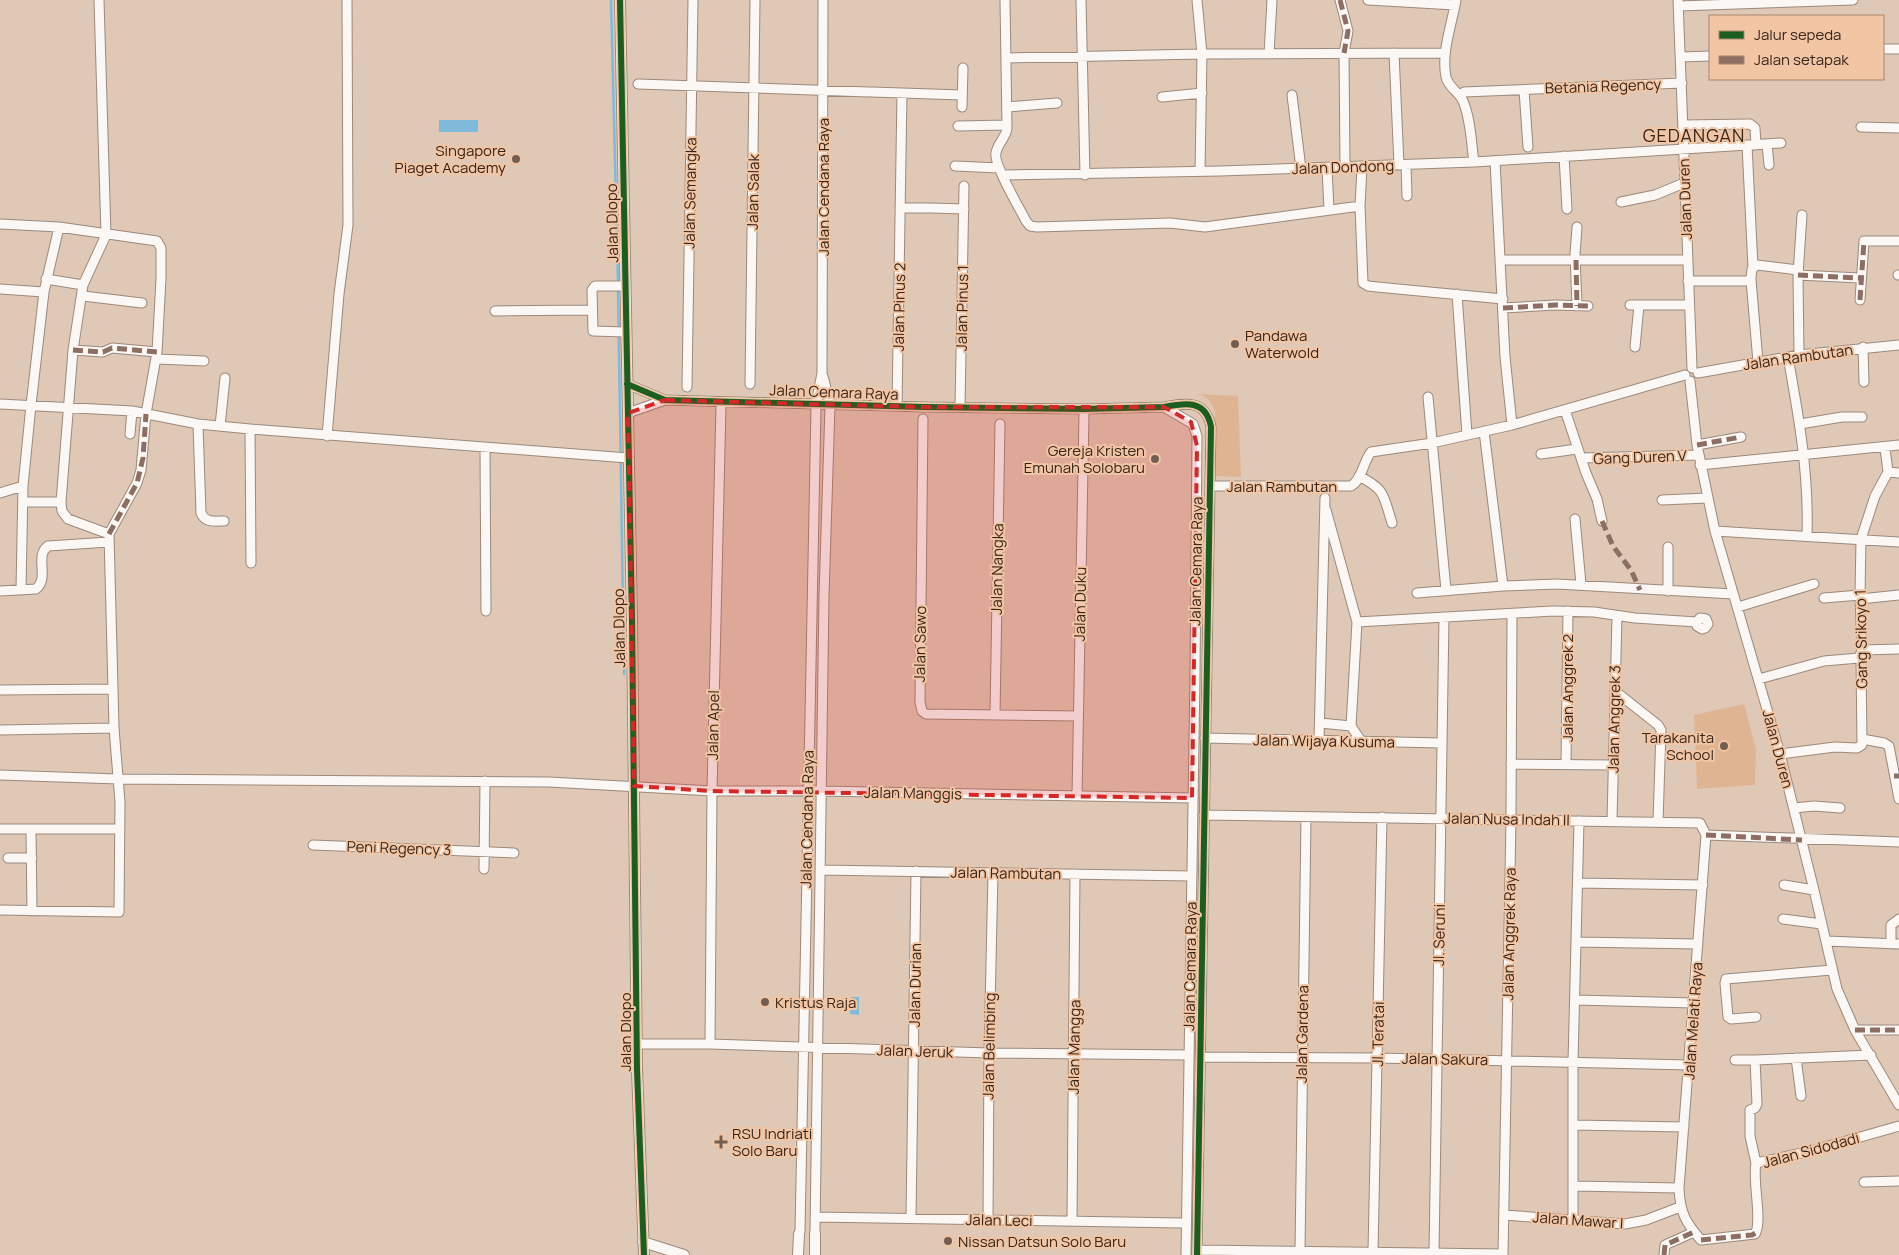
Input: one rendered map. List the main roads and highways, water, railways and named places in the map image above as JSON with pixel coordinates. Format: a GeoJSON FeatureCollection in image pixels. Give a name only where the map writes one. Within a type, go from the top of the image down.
{"type":"FeatureCollection","features":[{"type":"Feature","properties":{"kind":"water"},"geometry":{"type":"Polygon","coordinates":[[[439,120],[478,120],[478,132],[439,132],[439,120]]]}},
{"type":"Feature","properties":{"kind":"water"},"geometry":{"type":"Polygon","coordinates":[[[851,997],[859,997],[859,1015],[850,1014],[851,997]]]}},
{"type":"Feature","properties":{"kind":"waterway"},"geometry":{"type":"LineString","coordinates":[[611,0],[618,283]]}},
{"type":"Feature","properties":{"kind":"waterway"},"geometry":{"type":"LineString","coordinates":[[618,289],[624,674]]}},
{"type":"Feature","properties":{"kind":"place","name":"Singapore Piaget Academy"},"geometry":{"type":"Point","coordinates":[516,159]}},
{"type":"Feature","properties":{"kind":"place","name":"Pandawa Waterwold"},"geometry":{"type":"Point","coordinates":[1235,344]}},
{"type":"Feature","properties":{"kind":"place","name":"Gereja Kristen Emunah Solobaru"},"geometry":{"type":"Point","coordinates":[1155,459]}},
{"type":"Feature","properties":{"kind":"place","name":"Tarakanita School"},"geometry":{"type":"Point","coordinates":[1724,746]}},
{"type":"Feature","properties":{"kind":"place","name":"Kristus Raja"},"geometry":{"type":"Point","coordinates":[765,1002]}},
{"type":"Feature","properties":{"kind":"place","name":"RSU Indriati Solo Baru"},"geometry":{"type":"Point","coordinates":[721,1142]}},
{"type":"Feature","properties":{"kind":"place","name":"Nissan Datsun Solo Baru"},"geometry":{"type":"Point","coordinates":[948,1241]}},
{"type":"Feature","properties":{"kind":"district","name":"GEDANGAN"},"geometry":{"type":"Point","coordinates":[1694,135]}}]}
